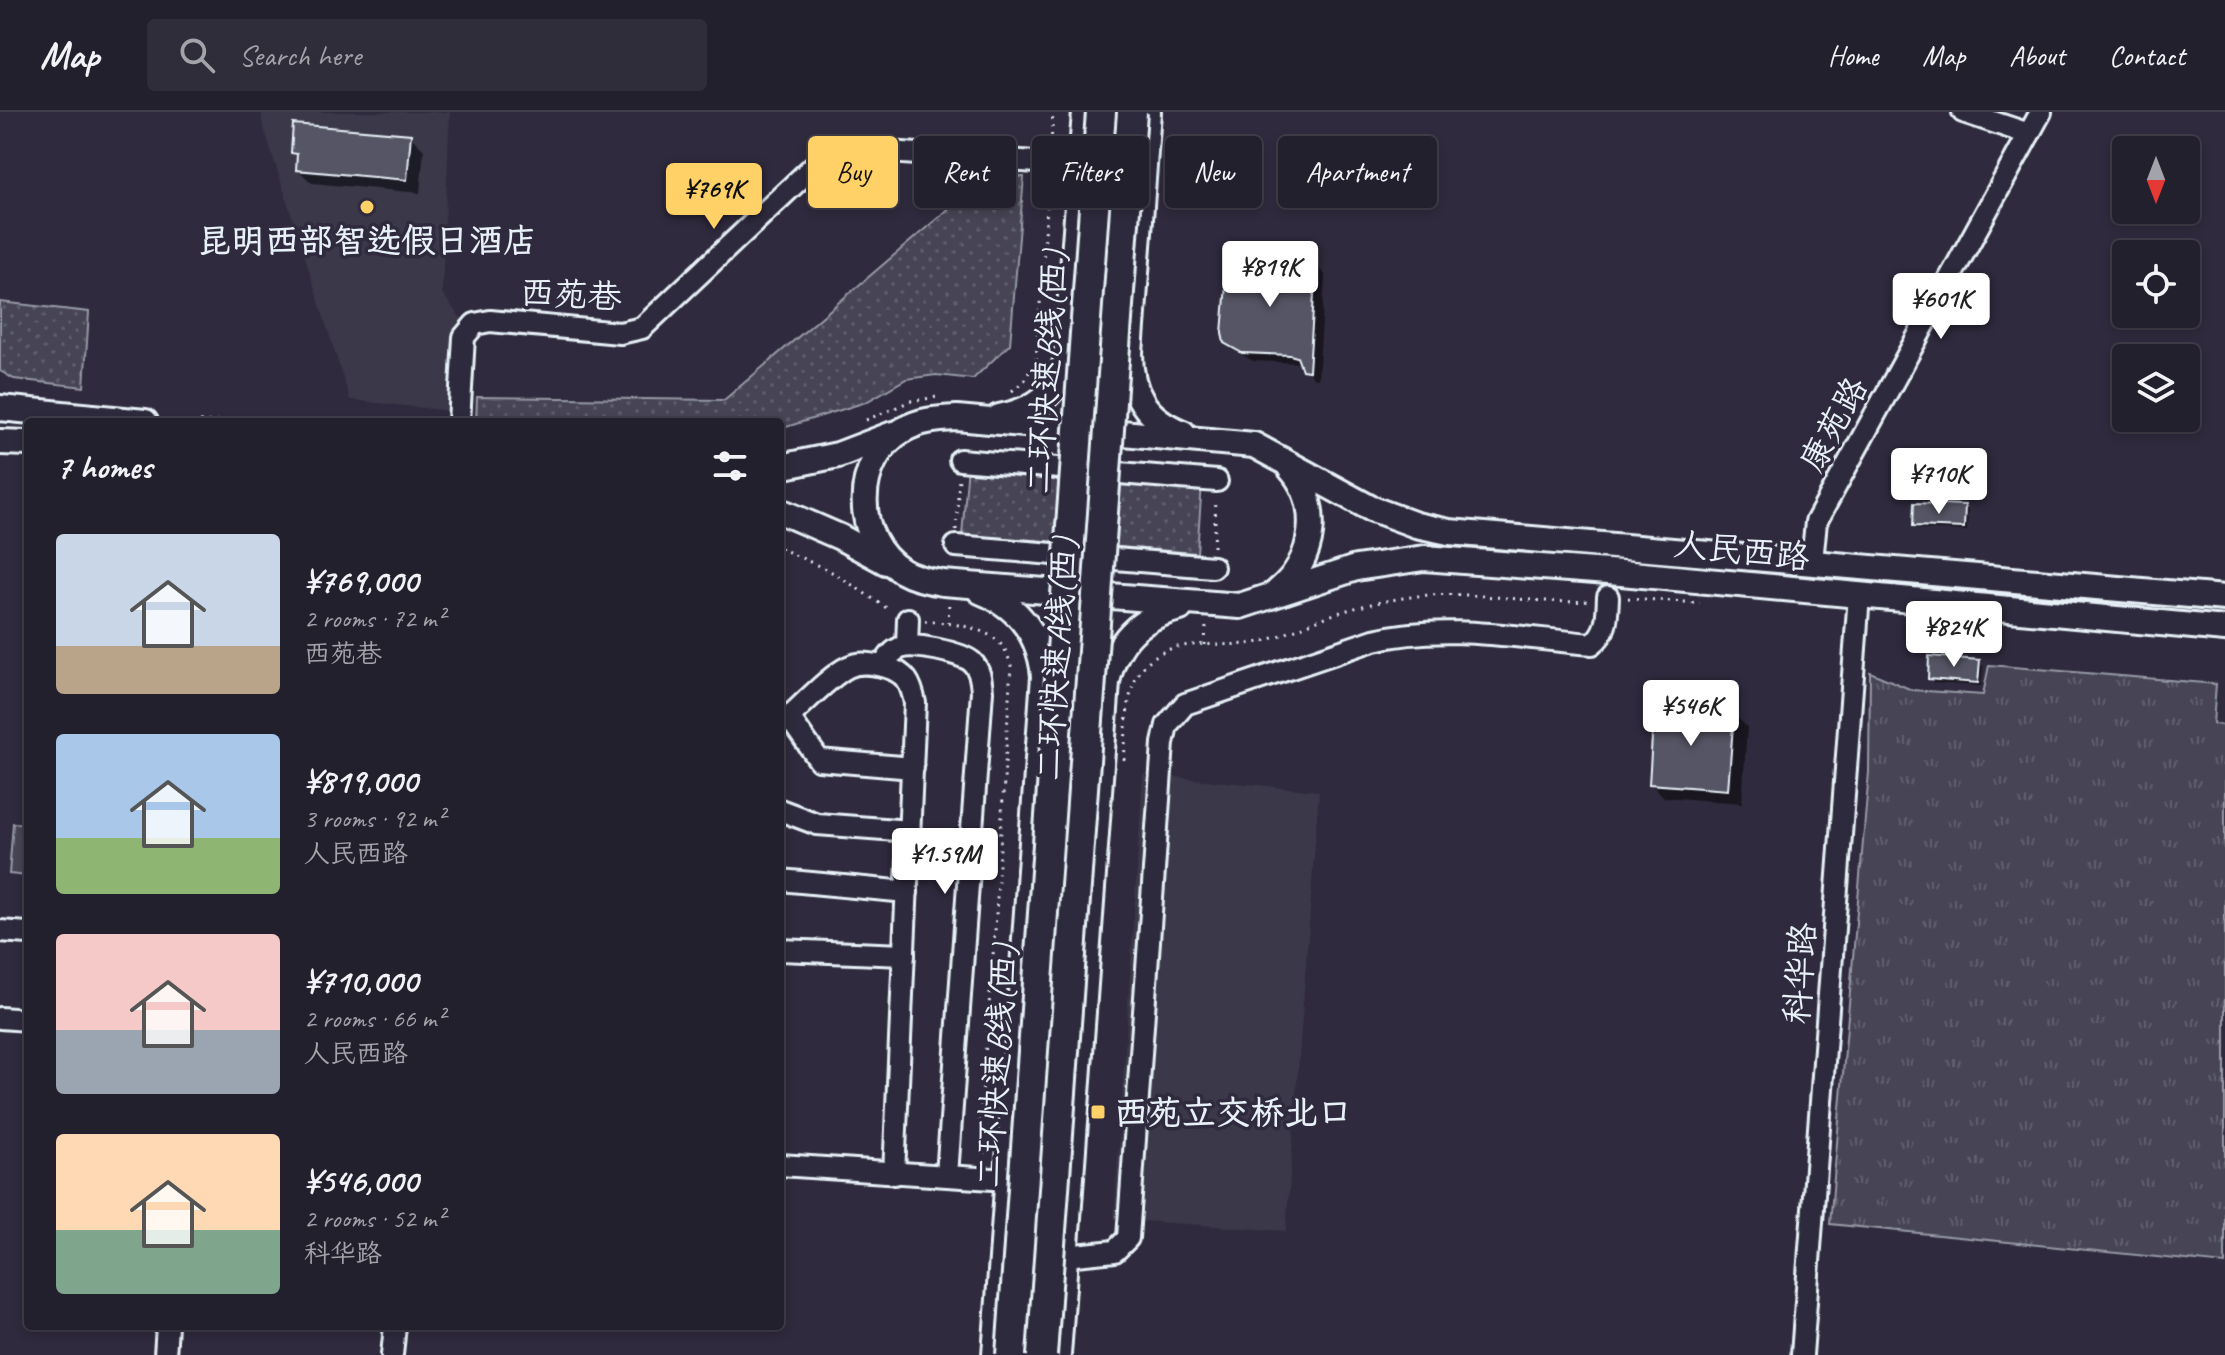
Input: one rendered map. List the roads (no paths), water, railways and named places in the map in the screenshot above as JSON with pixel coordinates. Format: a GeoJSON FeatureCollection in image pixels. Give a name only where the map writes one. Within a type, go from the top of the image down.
{"type":"FeatureCollection","features":[{"type":"Feature","properties":{"kind":"highway","name":"二环快速B线(西)"},"geometry":{"type":"LineString","coordinates":[[1011,1355],[1101,112]]}},
{"type":"Feature","properties":{"kind":"highway","name":"二环快速A线(西)"},"geometry":{"type":"LineString","coordinates":[[1042,1355],[1132,112]]}},
{"type":"Feature","properties":{"kind":"main road"},"geometry":{"type":"LineString","coordinates":[[1083,136],[1085,112]]}},
{"type":"Feature","properties":{"kind":"main road"},"geometry":{"type":"LineString","coordinates":[[1148,112],[1130,365],[1133,386],[1141,403],[1160,422],[1208,439],[1232,442]]}},
{"type":"Feature","properties":{"kind":"main road"},"geometry":{"type":"LineString","coordinates":[[951,408],[989,418],[1018,412],[1042,400],[1055,388],[1066,361],[1078,208]]}},
{"type":"Feature","properties":{"kind":"main road"},"geometry":{"type":"LineString","coordinates":[[1074,270],[1077,283],[1085,293],[1105,301],[1122,296],[1136,276]]}},
{"type":"Feature","properties":{"kind":"main road"},"geometry":{"type":"LineString","coordinates":[[0,408],[104,418]]}},
{"type":"Feature","properties":{"kind":"main road","name":"人民西路"},"geometry":{"type":"LineString","coordinates":[[917,423],[936,419],[951,408],[1254,445],[1356,501],[1432,529],[1466,534],[2225,598]]}},
{"type":"Feature","properties":{"kind":"main road"},"geometry":{"type":"LineString","coordinates":[[784,466],[852,451],[917,423]]}},
{"type":"Feature","properties":{"kind":"main road"},"geometry":{"type":"LineString","coordinates":[[903,572],[878,549],[868,526],[864,502],[870,469],[878,455],[901,431],[917,423]]}},
{"type":"Feature","properties":{"kind":"main road"},"geometry":{"type":"LineString","coordinates":[[0,442],[24,443]]}},
{"type":"Feature","properties":{"kind":"main road"},"geometry":{"type":"LineString","coordinates":[[1258,602],[1274,594],[1298,570],[1311,531],[1310,506],[1305,491],[1286,463],[1272,453]]}},
{"type":"Feature","properties":{"kind":"main road","name":"人民西路"},"geometry":{"type":"LineString","coordinates":[[784,513],[840,537],[946,592],[1212,612],[1258,602],[1356,568],[1424,558],[1621,573],[2225,629]]}},
{"type":"Feature","properties":{"kind":"main road"},"geometry":{"type":"LineString","coordinates":[[946,592],[979,591],[1008,606],[1023,619],[1038,645],[1043,665],[1044,688],[995,1355]]}},
{"type":"Feature","properties":{"kind":"main road"},"geometry":{"type":"LineString","coordinates":[[1058,1355],[1107,682],[1116,652],[1134,629],[1159,614],[1192,606],[1212,612]]}},
{"type":"Feature","properties":{"kind":"main road"},"geometry":{"type":"LineString","coordinates":[[1034,818],[1043,800],[1053,793],[1064,791],[1085,799],[1093,810],[1096,823]]}},
{"type":"Feature","properties":{"kind":"street"},"geometry":{"type":"LineString","coordinates":[[1963,112],[2029,134]]}},
{"type":"Feature","properties":{"kind":"street","name":"康苑路"},"geometry":{"type":"LineString","coordinates":[[1812,561],[1816,522],[2041,112]]}},
{"type":"Feature","properties":{"kind":"street","name":"西苑巷"},"geometry":{"type":"LineString","coordinates":[[459,418],[464,337],[475,324],[490,321],[620,333],[642,328],[818,162],[858,150],[1032,164]]}},
{"type":"Feature","properties":{"kind":"street"},"geometry":{"type":"LineString","coordinates":[[960,460],[1217,481]]}},
{"type":"Feature","properties":{"kind":"street"},"geometry":{"type":"LineString","coordinates":[[956,546],[1213,567]]}},
{"type":"Feature","properties":{"kind":"street","name":"科华路"},"geometry":{"type":"LineString","coordinates":[[1802,1355],[1859,595]]}},
{"type":"Feature","properties":{"kind":"street"},"geometry":{"type":"LineString","coordinates":[[1065,1256],[1115,1251],[1128,1238],[1162,758],[1167,725],[1185,704],[1400,634],[1455,632],[1592,644],[1601,637],[1606,624],[1608,597]]}},
{"type":"Feature","properties":{"kind":"street"},"geometry":{"type":"LineString","coordinates":[[907,646],[908,619]]}},
{"type":"Feature","properties":{"kind":"street"},"geometry":{"type":"LineString","coordinates":[[883,666],[890,655],[907,646],[961,655],[974,664],[981,675],[947,1175]]}},
{"type":"Feature","properties":{"kind":"street"},"geometry":{"type":"LineString","coordinates":[[894,1174],[913,768],[915,703],[911,682],[899,671],[883,666],[863,663],[848,667],[784,721],[819,760],[913,768]]}},
{"type":"Feature","properties":{"kind":"street"},"geometry":{"type":"LineString","coordinates":[[784,812],[817,824],[910,831]]}},
{"type":"Feature","properties":{"kind":"street"},"geometry":{"type":"LineString","coordinates":[[784,880],[907,892]]}},
{"type":"Feature","properties":{"kind":"street"},"geometry":{"type":"LineString","coordinates":[[0,931],[24,933]]}},
{"type":"Feature","properties":{"kind":"street"},"geometry":{"type":"LineString","coordinates":[[784,950],[904,955]]}},
{"type":"Feature","properties":{"kind":"street"},"geometry":{"type":"LineString","coordinates":[[0,1018],[24,1020]]}},
{"type":"Feature","properties":{"kind":"street"},"geometry":{"type":"LineString","coordinates":[[784,1165],[1008,1180]]}},
{"type":"Feature","properties":{"kind":"street"},"geometry":{"type":"LineString","coordinates":[[165,1355],[167,1330]]}},
{"type":"Feature","properties":{"kind":"street"},"geometry":{"type":"LineString","coordinates":[[392,1355],[395,1330]]}},
{"type":"Feature","properties":{"kind":"place","name":"昆明西部智选假日酒店"},"geometry":{"type":"Point","coordinates":[367,207]}},
{"type":"Feature","properties":{"kind":"place","name":"西苑立交桥北口"},"geometry":{"type":"Point","coordinates":[1098,1112]}}]}
